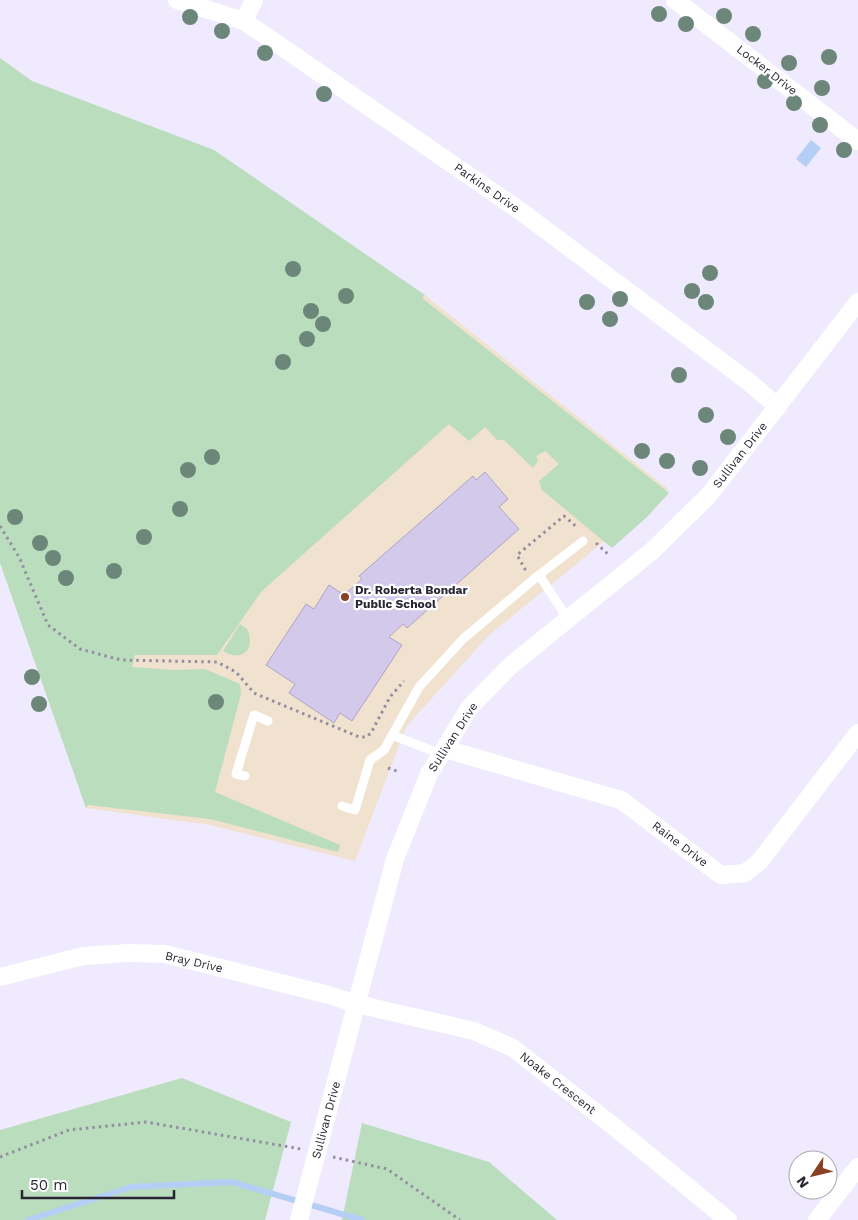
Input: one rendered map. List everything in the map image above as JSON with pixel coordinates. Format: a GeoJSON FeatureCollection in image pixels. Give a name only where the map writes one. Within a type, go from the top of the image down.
{"type":"FeatureCollection","features":[{"type":"Feature","properties":{"kind":"street","name":"Parkins Drive"},"geometry":{"type":"LineString","coordinates":[[177,0],[244,22],[519,210],[749,382],[778,407]]}},
{"type":"Feature","properties":{"kind":"street"},"geometry":{"type":"LineString","coordinates":[[244,22],[254,0]]}},
{"type":"Feature","properties":{"kind":"street","name":"Locker Drive"},"geometry":{"type":"LineString","coordinates":[[675,0],[858,141]]}},
{"type":"Feature","properties":{"kind":"street","name":"Sullivan Drive"},"geometry":{"type":"LineString","coordinates":[[299,1220],[395,859],[429,774],[443,751],[470,707],[510,666],[652,551],[709,494],[858,302]]}},
{"type":"Feature","properties":{"kind":"street","name":"Raine Drive"},"geometry":{"type":"LineString","coordinates":[[443,751],[621,800],[721,875],[745,873],[760,861],[858,733]]}},
{"type":"Feature","properties":{"kind":"street","name":"Bray Drive"},"geometry":{"type":"LineString","coordinates":[[0,977],[83,956],[128,953],[165,954],[357,1004]]}},
{"type":"Feature","properties":{"kind":"street","name":"Noake Crescent"},"geometry":{"type":"LineString","coordinates":[[357,1004],[474,1031],[513,1048],[728,1220]]}},
{"type":"Feature","properties":{"kind":"street"},"geometry":{"type":"LineString","coordinates":[[817,1220],[858,1167]]}},
{"type":"Feature","properties":{"kind":"lane"},"geometry":{"type":"LineString","coordinates":[[342,806],[355,810],[370,760],[384,750],[419,687],[463,639],[583,541]]}},
{"type":"Feature","properties":{"kind":"lane"},"geometry":{"type":"LineString","coordinates":[[539,575],[568,619]]}},
{"type":"Feature","properties":{"kind":"lane"},"geometry":{"type":"LineString","coordinates":[[245,776],[236,774],[254,715],[268,721]]}},
{"type":"Feature","properties":{"kind":"lane"},"geometry":{"type":"LineString","coordinates":[[392,735],[443,751]]}},
{"type":"Feature","properties":{"kind":"lane"},"geometry":{"type":"LineString","coordinates":[[360,756],[370,760]]}},
{"type":"Feature","properties":{"kind":"path"},"geometry":{"type":"LineString","coordinates":[[518,575],[525,569],[517,555],[564,516],[579,529]]}},
{"type":"Feature","properties":{"kind":"path"},"geometry":{"type":"LineString","coordinates":[[0,526],[19,557],[48,625],[80,649],[121,660],[217,662],[236,672],[254,693],[359,737],[366,737],[371,733],[390,697],[408,676]]}},
{"type":"Feature","properties":{"kind":"path"},"geometry":{"type":"LineString","coordinates":[[594,542],[609,555]]}},
{"type":"Feature","properties":{"kind":"path"},"geometry":{"type":"LineString","coordinates":[[388,768],[397,771]]}},
{"type":"Feature","properties":{"kind":"path"},"geometry":{"type":"LineString","coordinates":[[0,1157],[69,1130],[146,1122],[318,1152],[388,1169],[460,1220]]}},
{"type":"Feature","properties":{"kind":"shaded area","name":"Dr. Roberta Bondar Public School"},"geometry":{"type":"Polygon","coordinates":[[[425,295],[668,489],[488,636],[406,727],[355,861],[210,825],[86,808],[166,559],[304,398],[425,295]]]}},
{"type":"Feature","properties":{"kind":"green space"},"geometry":{"type":"Polygon","coordinates":[[[0,58],[32,81],[214,150],[425,295],[422,298],[669,493],[647,517],[612,548],[542,490],[539,481],[559,464],[545,451],[536,456],[538,461],[533,468],[504,440],[497,440],[485,427],[469,441],[449,424],[261,592],[217,655],[135,655],[132,667],[175,670],[205,669],[240,684],[241,694],[215,792],[340,845],[338,852],[210,819],[88,805],[86,808],[0,563],[0,58]]]}},
{"type":"Feature","properties":{"kind":"green space"},"geometry":{"type":"Polygon","coordinates":[[[240,624],[247,629],[250,636],[249,648],[241,655],[223,651],[240,624]]]}},
{"type":"Feature","properties":{"kind":"green space"},"geometry":{"type":"Polygon","coordinates":[[[182,1078],[291,1122],[265,1220],[0,1220],[0,1130],[182,1078]]]}},
{"type":"Feature","properties":{"kind":"green space"},"geometry":{"type":"Polygon","coordinates":[[[362,1123],[489,1162],[557,1220],[342,1220],[362,1123]]]}},
{"type":"Feature","properties":{"kind":"water"},"geometry":{"type":"Polygon","coordinates":[[[811,140],[821,148],[806,167],[796,159],[811,140]]]}},
{"type":"Feature","properties":{"kind":"building"},"geometry":{"type":"Polygon","coordinates":[[[485,472],[508,499],[499,507],[519,529],[407,628],[403,624],[389,637],[402,645],[352,721],[340,713],[334,723],[289,693],[295,684],[266,665],[306,604],[314,609],[329,585],[344,595],[362,579],[359,576],[473,476],[476,480],[485,472]]]}},
{"type":"Feature","properties":{"kind":"waterway"},"geometry":{"type":"LineString","coordinates":[[28,1220],[131,1187],[232,1182],[362,1220]]}},
{"type":"Feature","properties":{"kind":"place","name":"Dr. Roberta Bondar Public School"},"geometry":{"type":"Point","coordinates":[345,597]}}]}
